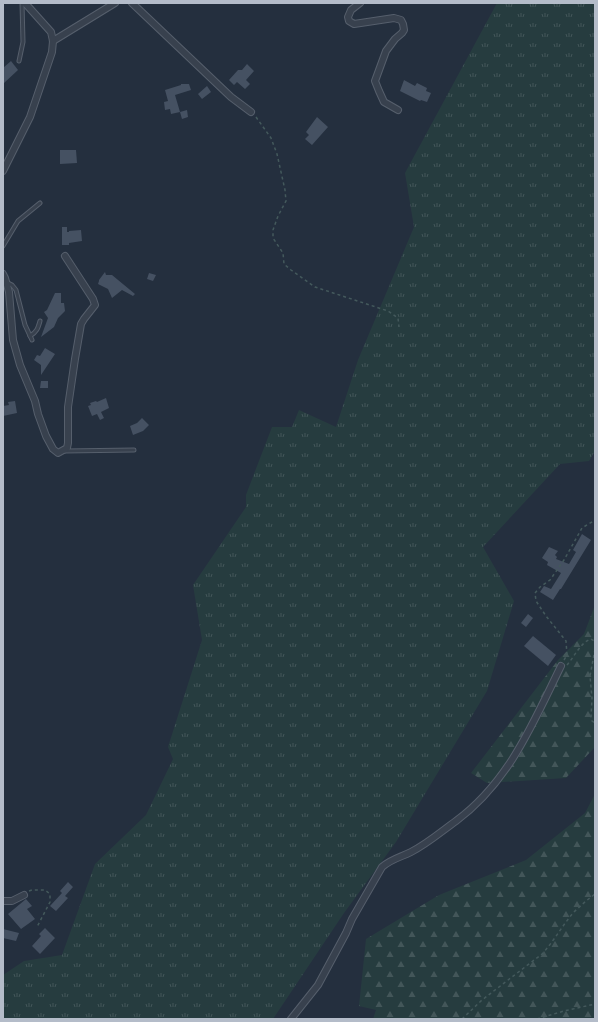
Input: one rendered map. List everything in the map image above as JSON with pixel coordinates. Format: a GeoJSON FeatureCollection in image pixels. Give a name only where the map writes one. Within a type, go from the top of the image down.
{"type":"FeatureCollection","features":[{"type":"Feature","properties":{"kind":"street"},"geometry":{"type":"LineString","coordinates":[[3,171],[30,117],[52,52],[53,41],[51,32],[23,3]]}},
{"type":"Feature","properties":{"kind":"street"},"geometry":{"type":"LineString","coordinates":[[53,41],[116,3]]}},
{"type":"Feature","properties":{"kind":"street"},"geometry":{"type":"LineString","coordinates":[[132,3],[231,97],[251,112]]}},
{"type":"Feature","properties":{"kind":"street"},"geometry":{"type":"LineString","coordinates":[[360,3],[351,10],[348,16],[349,21],[354,24],[394,18],[401,20],[403,24],[404,30],[386,51],[375,82],[384,102],[398,110]]}},
{"type":"Feature","properties":{"kind":"street"},"geometry":{"type":"LineString","coordinates":[[3,274],[9,292],[13,340],[20,365],[35,400],[38,414],[46,436],[53,449],[58,453],[67,448],[68,443],[68,407],[81,324],[95,305],[93,299],[65,256]]}},
{"type":"Feature","properties":{"kind":"street"},"geometry":{"type":"LineString","coordinates":[[291,1019],[318,984],[352,919],[382,867],[388,862],[412,852],[427,842],[472,809],[485,795],[498,780],[528,734],[560,669]]}},
{"type":"Feature","properties":{"kind":"street"},"geometry":{"type":"LineString","coordinates":[[3,902],[12,901],[24,895]]}},
{"type":"Feature","properties":{"kind":"lane"},"geometry":{"type":"LineString","coordinates":[[19,62],[23,42],[23,3]]}},
{"type":"Feature","properties":{"kind":"lane"},"geometry":{"type":"LineString","coordinates":[[3,246],[18,222],[40,203]]}},
{"type":"Feature","properties":{"kind":"lane"},"geometry":{"type":"LineString","coordinates":[[6,282],[16,290],[25,325],[32,340]]}},
{"type":"Feature","properties":{"kind":"lane"},"geometry":{"type":"LineString","coordinates":[[30,336],[38,329],[40,321]]}},
{"type":"Feature","properties":{"kind":"lane"},"geometry":{"type":"LineString","coordinates":[[64,450],[134,450]]}},
{"type":"Feature","properties":{"kind":"path"},"geometry":{"type":"LineString","coordinates":[[251,112],[259,120],[271,138],[277,154],[285,190],[286,201],[273,230],[273,238],[283,253],[284,264],[315,287],[388,311],[398,318],[399,327]]}},
{"type":"Feature","properties":{"kind":"path"},"geometry":{"type":"LineString","coordinates":[[595,520],[582,528],[564,560],[550,580],[540,587],[535,593],[536,601],[566,641],[567,655],[560,669],[561,672],[587,640],[592,639],[595,643]]}},
{"type":"Feature","properties":{"kind":"path"},"geometry":{"type":"LineString","coordinates":[[595,649],[590,676],[592,698],[591,718],[595,723]]}},
{"type":"Feature","properties":{"kind":"path"},"geometry":{"type":"LineString","coordinates":[[24,895],[32,890],[45,890],[50,894],[50,902],[37,927]]}},
{"type":"Feature","properties":{"kind":"path"},"geometry":{"type":"LineString","coordinates":[[462,1019],[482,1000],[542,954],[572,914],[595,894]]}},
{"type":"Feature","properties":{"kind":"path"},"geometry":{"type":"LineString","coordinates":[[537,1019],[595,1004]]}},
{"type":"Feature","properties":{"kind":"green space"},"geometry":{"type":"Polygon","coordinates":[[[497,3],[595,3],[595,451],[589,461],[560,464],[483,547],[514,601],[487,691],[396,842],[344,913],[273,1019],[3,1019],[3,975],[24,961],[62,955],[95,864],[146,815],[173,759],[168,747],[202,640],[193,585],[246,507],[246,495],[272,427],[292,427],[299,410],[336,427],[358,360],[414,227],[405,173],[497,3]]]}},
{"type":"Feature","properties":{"kind":"green space"},"geometry":{"type":"Polygon","coordinates":[[[595,605],[595,747],[566,778],[487,783],[471,773],[558,660],[584,634],[595,605]]]}},
{"type":"Feature","properties":{"kind":"green space"},"geometry":{"type":"Polygon","coordinates":[[[595,794],[595,1019],[373,1019],[376,1010],[359,1006],[366,939],[439,895],[526,860],[585,813],[595,794]]]}},
{"type":"Feature","properties":{"kind":"building"},"geometry":{"type":"Polygon","coordinates":[[[11,61],[18,70],[3,84],[3,68],[11,61]]]}},
{"type":"Feature","properties":{"kind":"building"},"geometry":{"type":"Polygon","coordinates":[[[247,64],[254,71],[246,80],[250,84],[245,89],[237,82],[234,85],[229,80],[238,70],[242,70],[247,64]]]}},
{"type":"Feature","properties":{"kind":"building"},"geometry":{"type":"Polygon","coordinates":[[[404,80],[415,86],[417,83],[427,88],[426,91],[431,93],[427,102],[420,101],[400,91],[404,80]]]}},
{"type":"Feature","properties":{"kind":"building"},"geometry":{"type":"Polygon","coordinates":[[[181,84],[189,84],[191,90],[175,95],[180,112],[171,114],[170,109],[165,110],[164,102],[168,101],[165,90],[181,84]]]}},
{"type":"Feature","properties":{"kind":"building"},"geometry":{"type":"Polygon","coordinates":[[[207,86],[211,92],[202,99],[198,94],[207,86]]]}},
{"type":"Feature","properties":{"kind":"building"},"geometry":{"type":"Polygon","coordinates":[[[187,110],[188,117],[182,119],[180,112],[187,110]]]}},
{"type":"Feature","properties":{"kind":"building"},"geometry":{"type":"Polygon","coordinates":[[[317,117],[328,127],[312,145],[305,139],[309,135],[306,132],[317,117]]]}},
{"type":"Feature","properties":{"kind":"building"},"geometry":{"type":"Polygon","coordinates":[[[60,150],[76,150],[77,163],[60,164],[60,150]]]}},
{"type":"Feature","properties":{"kind":"building"},"geometry":{"type":"Polygon","coordinates":[[[62,227],[67,227],[67,232],[81,230],[82,241],[69,243],[69,245],[62,245],[62,227]]]}},
{"type":"Feature","properties":{"kind":"building"},"geometry":{"type":"Polygon","coordinates":[[[105,272],[106,275],[112,275],[135,294],[133,296],[122,290],[112,298],[108,289],[98,284],[105,272]]]}},
{"type":"Feature","properties":{"kind":"building"},"geometry":{"type":"Polygon","coordinates":[[[149,273],[156,275],[153,281],[147,279],[149,273]]]}},
{"type":"Feature","properties":{"kind":"building"},"geometry":{"type":"Polygon","coordinates":[[[55,293],[61,293],[61,303],[64,303],[65,311],[58,318],[54,327],[41,337],[48,318],[44,312],[47,310],[55,293]]]}},
{"type":"Feature","properties":{"kind":"building"},"geometry":{"type":"Polygon","coordinates":[[[45,348],[55,354],[41,375],[41,365],[34,360],[37,355],[40,356],[45,348]]]}},
{"type":"Feature","properties":{"kind":"building"},"geometry":{"type":"Polygon","coordinates":[[[41,381],[48,381],[48,388],[40,388],[41,381]]]}},
{"type":"Feature","properties":{"kind":"building"},"geometry":{"type":"Polygon","coordinates":[[[106,398],[109,408],[101,412],[104,418],[100,420],[97,414],[92,416],[88,406],[91,405],[90,403],[106,398]]]}},
{"type":"Feature","properties":{"kind":"building"},"geometry":{"type":"Polygon","coordinates":[[[15,401],[17,413],[3,416],[3,406],[9,405],[8,402],[15,401]]]}},
{"type":"Feature","properties":{"kind":"building"},"geometry":{"type":"Polygon","coordinates":[[[142,418],[149,425],[143,431],[133,435],[130,426],[137,423],[142,418]]]}},
{"type":"Feature","properties":{"kind":"building"},"geometry":{"type":"Polygon","coordinates":[[[582,534],[591,540],[553,600],[540,592],[544,586],[551,589],[561,573],[547,565],[548,562],[542,558],[549,547],[558,551],[555,555],[557,557],[556,559],[569,564],[576,552],[573,550],[582,534]]]}},
{"type":"Feature","properties":{"kind":"building"},"geometry":{"type":"Polygon","coordinates":[[[528,614],[533,618],[526,627],[521,623],[528,614]]]}},
{"type":"Feature","properties":{"kind":"building"},"geometry":{"type":"Polygon","coordinates":[[[533,636],[556,655],[548,666],[524,646],[533,636]]]}},
{"type":"Feature","properties":{"kind":"building"},"geometry":{"type":"Polygon","coordinates":[[[68,882],[73,887],[65,896],[68,898],[56,911],[50,906],[62,893],[60,891],[68,882]]]}},
{"type":"Feature","properties":{"kind":"building"},"geometry":{"type":"Polygon","coordinates":[[[26,899],[32,906],[27,909],[35,919],[21,929],[8,914],[26,899]]]}},
{"type":"Feature","properties":{"kind":"building"},"geometry":{"type":"Polygon","coordinates":[[[45,928],[55,938],[40,954],[32,946],[41,936],[39,934],[45,928]]]}},
{"type":"Feature","properties":{"kind":"building"},"geometry":{"type":"Polygon","coordinates":[[[3,929],[19,933],[16,941],[3,938],[3,929]]]}}]}
